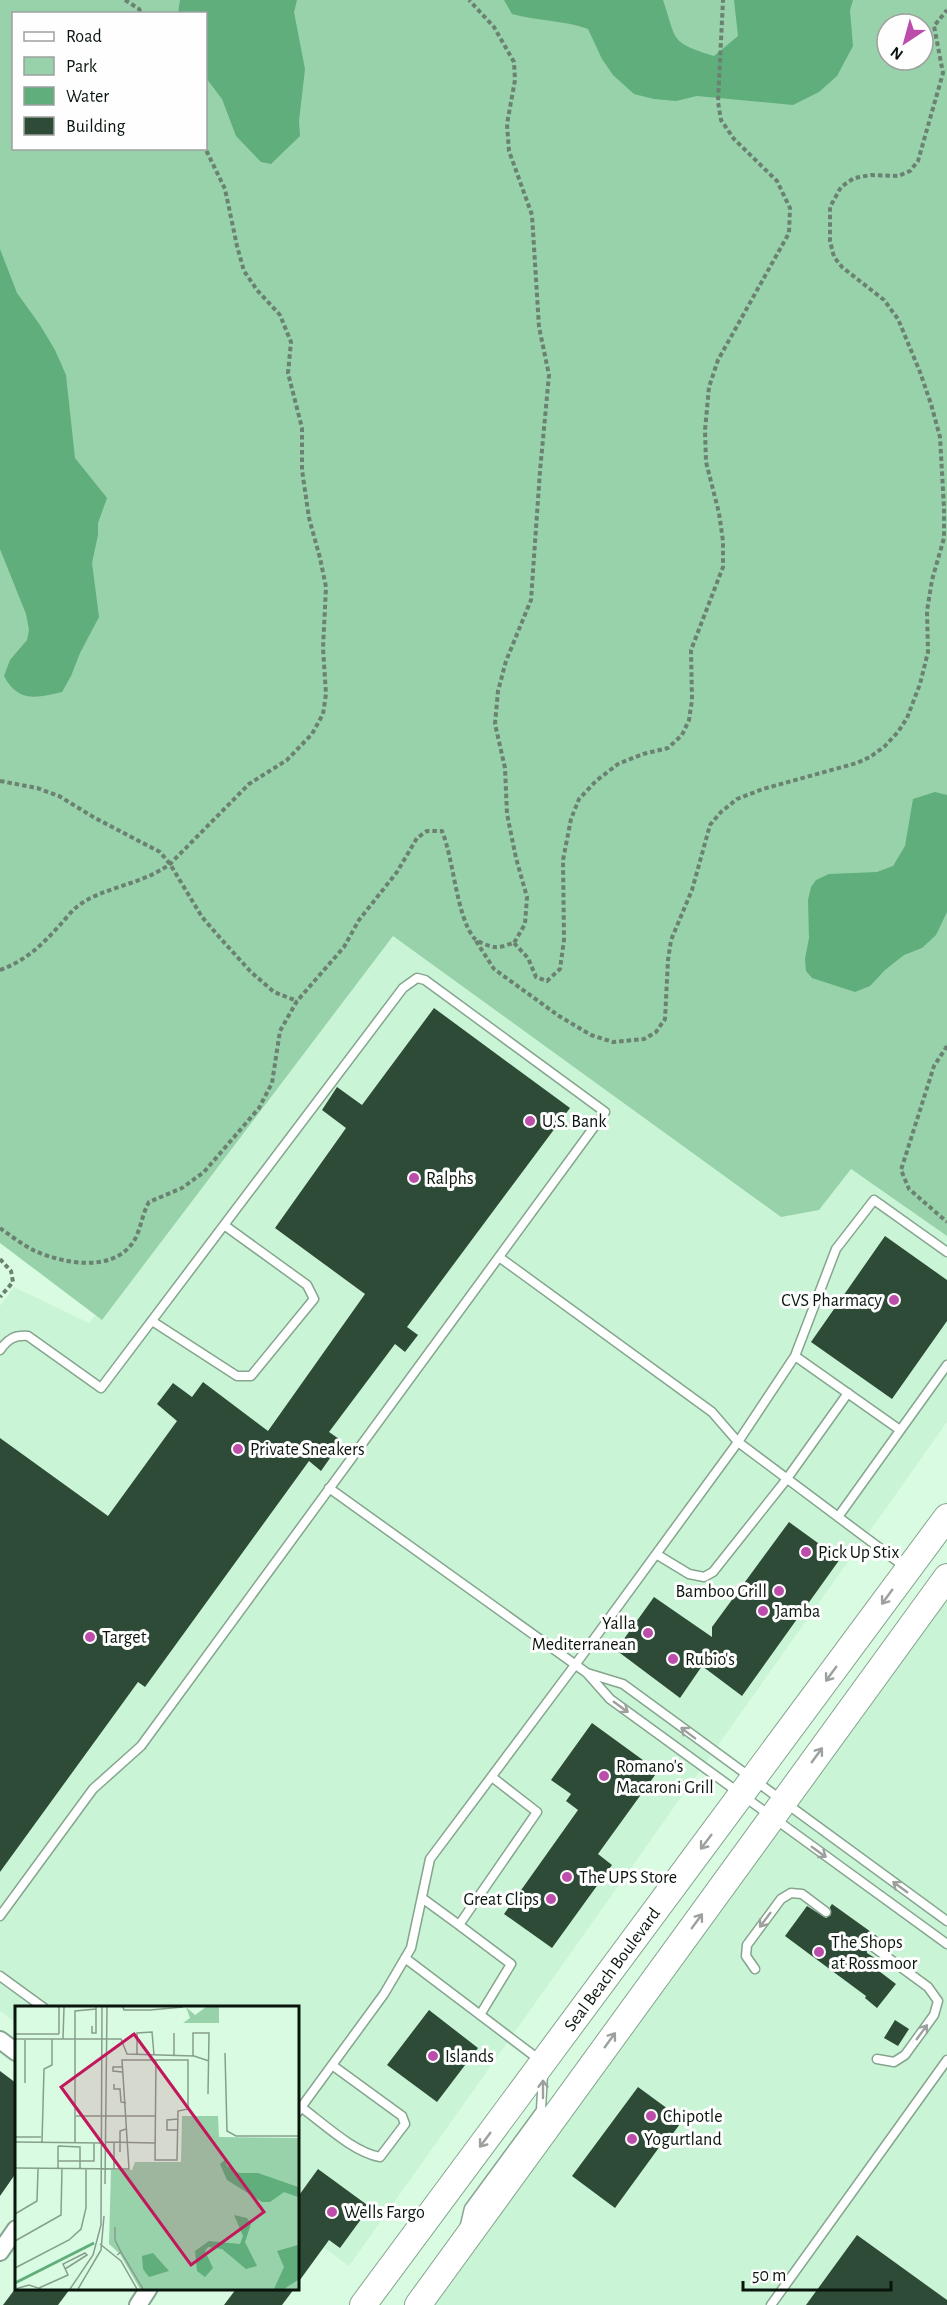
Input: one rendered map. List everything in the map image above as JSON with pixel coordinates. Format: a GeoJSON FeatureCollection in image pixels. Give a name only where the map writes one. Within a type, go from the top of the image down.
{"type":"FeatureCollection","features":[{"type":"Feature","properties":{"kind":"main road","name":"Seal Beach Boulevard"},"geometry":{"type":"LineString","coordinates":[[363,2305],[947,1517]]}},
{"type":"Feature","properties":{"kind":"main road"},"geometry":{"type":"LineString","coordinates":[[418,2305],[946,1581]]}},
{"type":"Feature","properties":{"kind":"street"},"geometry":{"type":"LineString","coordinates":[[0,2040],[15,2051]]}},
{"type":"Feature","properties":{"kind":"street"},"geometry":{"type":"LineString","coordinates":[[0,2252],[15,2230]]}},
{"type":"Feature","properties":{"kind":"street"},"geometry":{"type":"LineString","coordinates":[[138,2305],[148,2290]]}},
{"type":"Feature","properties":{"kind":"lane"},"geometry":{"type":"LineString","coordinates":[[0,1350],[7,1340],[18,1335],[28,1336],[101,1389],[403,988],[417,978],[426,980],[605,1112],[141,1746],[93,1788],[0,1916]]}},
{"type":"Feature","properties":{"kind":"lane"},"geometry":{"type":"LineString","coordinates":[[332,2065],[402,2116],[405,2124],[380,2157],[369,2155],[358,2149],[299,2110],[384,1994],[411,1948],[430,1859],[576,1665],[738,1442],[795,1356],[836,1249],[874,1200],[947,1252]]}},
{"type":"Feature","properties":{"kind":"lane"},"geometry":{"type":"LineString","coordinates":[[152,1321],[237,1376],[251,1376],[314,1299],[307,1285],[224,1225]]}},
{"type":"Feature","properties":{"kind":"lane"},"geometry":{"type":"LineString","coordinates":[[499,1257],[712,1412],[738,1442],[908,1569]]}},
{"type":"Feature","properties":{"kind":"lane"},"geometry":{"type":"LineString","coordinates":[[795,1356],[900,1430]]}},
{"type":"Feature","properties":{"kind":"lane"},"geometry":{"type":"LineString","coordinates":[[838,1517],[947,1365]]}},
{"type":"Feature","properties":{"kind":"lane"},"geometry":{"type":"LineString","coordinates":[[656,1554],[689,1574],[704,1577],[714,1572],[786,1480],[848,1393]]}},
{"type":"Feature","properties":{"kind":"lane"},"geometry":{"type":"LineString","coordinates":[[330,1488],[587,1673],[610,1699],[777,1810],[947,1944]]}},
{"type":"Feature","properties":{"kind":"lane"},"geometry":{"type":"LineString","coordinates":[[587,1673],[623,1684],[747,1788],[777,1810],[947,1921]]}},
{"type":"Feature","properties":{"kind":"lane"},"geometry":{"type":"LineString","coordinates":[[459,1925],[537,1812],[492,1777]]}},
{"type":"Feature","properties":{"kind":"lane"},"geometry":{"type":"LineString","coordinates":[[755,1969],[746,1956],[747,1945],[781,1899],[791,1893],[802,1894],[826,1912]]}},
{"type":"Feature","properties":{"kind":"lane"},"geometry":{"type":"LineString","coordinates":[[422,1898],[511,1964],[480,2015]]}},
{"type":"Feature","properties":{"kind":"lane"},"geometry":{"type":"LineString","coordinates":[[872,1946],[928,1987],[938,2001],[934,2015],[905,2055],[894,2062],[877,2060]]}},
{"type":"Feature","properties":{"kind":"lane"},"geometry":{"type":"LineString","coordinates":[[405,1958],[543,2062],[541,2110],[470,2208],[459,2248]]}},
{"type":"Feature","properties":{"kind":"lane"},"geometry":{"type":"LineString","coordinates":[[0,1976],[41,2006]]}},
{"type":"Feature","properties":{"kind":"lane"},"geometry":{"type":"LineString","coordinates":[[771,2305],[947,2060]]}},
{"type":"Feature","properties":{"kind":"path"},"geometry":{"type":"LineString","coordinates":[[125,0],[141,12]]}},
{"type":"Feature","properties":{"kind":"path"},"geometry":{"type":"LineString","coordinates":[[469,0],[494,27],[514,62],[515,80],[507,124],[509,151],[532,216],[539,327],[549,375],[531,600],[506,661],[498,691],[495,724],[505,768],[507,814],[527,897],[525,924],[514,943],[495,948],[476,940]]}},
{"type":"Feature","properties":{"kind":"path"},"geometry":{"type":"LineString","coordinates":[[514,943],[528,958],[536,977],[547,981],[560,969],[564,940],[563,860],[571,819],[579,799],[596,781],[618,764],[643,754],[668,748],[682,735],[689,720],[692,700],[691,650],[723,567],[723,541],[719,513],[706,462],[705,430],[709,387],[718,360],[789,233],[790,208],[777,181],[734,139],[721,120],[718,102],[723,0]]}},
{"type":"Feature","properties":{"kind":"path"},"geometry":{"type":"LineString","coordinates":[[0,1228],[34,1251],[60,1259],[87,1263],[106,1262],[120,1256],[133,1241],[149,1202],[182,1188],[204,1172],[259,1108],[272,1083],[280,1031],[297,1001],[330,966],[359,920],[397,872],[417,838],[427,831],[442,831],[466,922],[494,969],[540,1003],[591,1035],[613,1042],[644,1039],[656,1032],[665,1019],[671,940],[692,890],[710,825],[737,799],[763,789],[856,764],[870,758],[884,747],[907,718],[920,684],[928,652],[927,611],[932,580],[944,538],[940,437],[931,404],[898,319],[884,300],[842,267],[834,257],[830,242],[830,207],[841,188],[854,178],[871,175],[898,176],[910,171],[918,161],[943,73],[935,41],[934,26],[947,10]]}},
{"type":"Feature","properties":{"kind":"path"},"geometry":{"type":"LineString","coordinates":[[0,970],[14,965],[38,949],[78,906],[97,896],[158,873],[171,864],[249,784],[287,760],[312,734],[323,714],[326,694],[323,648],[326,587],[309,518],[302,470],[302,428],[288,372],[291,342],[280,315],[257,290],[244,271],[225,189],[205,150]]}},
{"type":"Feature","properties":{"kind":"path"},"geometry":{"type":"LineString","coordinates":[[0,781],[37,788],[60,796],[95,818],[160,852],[171,864],[202,917],[251,972],[274,992],[297,1001]]}},
{"type":"Feature","properties":{"kind":"path"},"geometry":{"type":"LineString","coordinates":[[947,1046],[934,1066],[901,1170],[909,1189],[947,1222]]}},
{"type":"Feature","properties":{"kind":"path"},"geometry":{"type":"LineString","coordinates":[[0,1259],[11,1271],[13,1281],[0,1298]]}},
{"type":"Feature","properties":{"kind":"shaded area"},"geometry":{"type":"Polygon","coordinates":[[[393,935],[781,1217],[819,1209],[851,1169],[947,1236],[947,1422],[349,2266],[298,2229],[298,2006],[15,2006],[15,2022],[0,2011],[0,1306],[14,1287],[89,1323],[393,935]]]}},
{"type":"Feature","properties":{"kind":"shaded area","name":"The Shops at Rossmoor"},"geometry":{"type":"Polygon","coordinates":[[[947,1600],[947,2305],[435,2305],[947,1600]]]}},
{"type":"Feature","properties":{"kind":"green space"},"geometry":{"type":"Polygon","coordinates":[[[0,0],[947,0],[947,1236],[851,1169],[819,1210],[781,1217],[393,936],[102,1320],[0,1243],[0,0]]]}},
{"type":"Feature","properties":{"kind":"water"},"geometry":{"type":"Polygon","coordinates":[[[180,0],[297,0],[294,12],[305,69],[299,121],[300,136],[271,164],[261,162],[236,136],[222,99],[207,79],[207,12],[178,12],[180,0]]]}},
{"type":"Feature","properties":{"kind":"water"},"geometry":{"type":"Polygon","coordinates":[[[504,0],[663,0],[677,38],[689,47],[714,56],[738,36],[734,0],[853,0],[850,10],[853,46],[837,76],[819,92],[793,105],[697,96],[676,101],[654,99],[634,94],[613,75],[602,59],[588,29],[512,14],[504,0]]]}},
{"type":"Feature","properties":{"kind":"water"},"geometry":{"type":"Polygon","coordinates":[[[0,249],[17,293],[55,350],[66,375],[75,458],[107,498],[98,523],[92,563],[99,617],[62,692],[36,697],[22,695],[15,691],[4,676],[10,660],[27,640],[29,630],[26,614],[0,549],[0,249]]]}},
{"type":"Feature","properties":{"kind":"water"},"geometry":{"type":"Polygon","coordinates":[[[935,792],[947,795],[947,912],[936,935],[922,948],[904,955],[870,986],[855,992],[812,978],[806,971],[805,959],[809,938],[808,900],[811,887],[816,880],[829,874],[877,872],[893,866],[905,846],[913,799],[935,792]]]}},
{"type":"Feature","properties":{"kind":"building"},"geometry":{"type":"Polygon","coordinates":[[[434,1008],[570,1108],[407,1327],[418,1335],[405,1352],[395,1344],[329,1432],[342,1441],[321,1471],[309,1461],[145,1687],[138,1682],[0,1872],[0,1438],[108,1516],[177,1421],[157,1404],[173,1383],[192,1397],[203,1382],[268,1431],[365,1294],[275,1228],[346,1128],[322,1110],[337,1087],[362,1105],[434,1008]]]}},
{"type":"Feature","properties":{"kind":"building","name":"CVS Pharmacy"},"geometry":{"type":"Polygon","coordinates":[[[885,1236],[947,1280],[947,1321],[892,1399],[811,1342],[885,1236]]]}},
{"type":"Feature","properties":{"kind":"building"},"geometry":{"type":"Polygon","coordinates":[[[789,1522],[840,1559],[742,1696],[702,1666],[680,1698],[616,1650],[654,1597],[712,1637],[712,1627],[789,1522]]]}},
{"type":"Feature","properties":{"kind":"building"},"geometry":{"type":"Polygon","coordinates":[[[592,1723],[658,1771],[598,1854],[612,1865],[552,1948],[504,1914],[578,1810],[566,1801],[571,1794],[551,1780],[592,1723]]]}},
{"type":"Feature","properties":{"kind":"building"},"geometry":{"type":"Polygon","coordinates":[[[832,1904],[878,1937],[876,1941],[869,1940],[866,1945],[867,1953],[875,1958],[871,1965],[896,1984],[877,2008],[865,1998],[866,1996],[785,1936],[807,1906],[826,1918],[831,1915],[832,1904]]]}},
{"type":"Feature","properties":{"kind":"building","name":"Islands"},"geometry":{"type":"Polygon","coordinates":[[[429,2010],[478,2048],[437,2102],[387,2065],[429,2010]]]}},
{"type":"Feature","properties":{"kind":"building"},"geometry":{"type":"Polygon","coordinates":[[[895,2020],[909,2029],[898,2046],[884,2038],[895,2020]]]}},
{"type":"Feature","properties":{"kind":"building"},"geometry":{"type":"Polygon","coordinates":[[[0,2071],[15,2082],[15,2174],[0,2196],[0,2071]]]}},
{"type":"Feature","properties":{"kind":"building"},"geometry":{"type":"Polygon","coordinates":[[[638,2087],[683,2120],[665,2144],[663,2142],[615,2208],[572,2176],[638,2087]]]}},
{"type":"Feature","properties":{"kind":"building","name":"Wells Fargo"},"geometry":{"type":"Polygon","coordinates":[[[318,2169],[370,2207],[340,2248],[329,2240],[298,2283],[298,2197],[318,2169]]]}},
{"type":"Feature","properties":{"kind":"building"},"geometry":{"type":"Polygon","coordinates":[[[857,2235],[947,2300],[947,2305],[806,2305],[857,2235]]]}},
{"type":"Feature","properties":{"kind":"building"},"geometry":{"type":"Polygon","coordinates":[[[15,2289],[69,2290],[58,2305],[3,2305],[15,2289]]]}},
{"type":"Feature","properties":{"kind":"building"},"geometry":{"type":"Polygon","coordinates":[[[235,2290],[293,2290],[282,2305],[224,2305],[235,2290]]]}},
{"type":"Feature","properties":{"kind":"place","name":"U.S. Bank"},"geometry":{"type":"Point","coordinates":[530,1121]}},
{"type":"Feature","properties":{"kind":"place","name":"Ralphs"},"geometry":{"type":"Point","coordinates":[414,1178]}},
{"type":"Feature","properties":{"kind":"place","name":"CVS Pharmacy"},"geometry":{"type":"Point","coordinates":[894,1300]}},
{"type":"Feature","properties":{"kind":"place","name":"Private Sneakers"},"geometry":{"type":"Point","coordinates":[238,1449]}},
{"type":"Feature","properties":{"kind":"place","name":"Pick Up Stix"},"geometry":{"type":"Point","coordinates":[806,1552]}},
{"type":"Feature","properties":{"kind":"place","name":"Bamboo Grill"},"geometry":{"type":"Point","coordinates":[779,1591]}},
{"type":"Feature","properties":{"kind":"place","name":"Jamba"},"geometry":{"type":"Point","coordinates":[763,1611]}},
{"type":"Feature","properties":{"kind":"place","name":"Yalla Mediterranean"},"geometry":{"type":"Point","coordinates":[648,1633]}},
{"type":"Feature","properties":{"kind":"place","name":"Target"},"geometry":{"type":"Point","coordinates":[90,1637]}},
{"type":"Feature","properties":{"kind":"place","name":"Rubio's"},"geometry":{"type":"Point","coordinates":[673,1659]}},
{"type":"Feature","properties":{"kind":"place","name":"Romano's Macaroni Grill"},"geometry":{"type":"Point","coordinates":[604,1776]}},
{"type":"Feature","properties":{"kind":"place","name":"The UPS Store"},"geometry":{"type":"Point","coordinates":[567,1877]}},
{"type":"Feature","properties":{"kind":"place","name":"Great Clips"},"geometry":{"type":"Point","coordinates":[551,1899]}},
{"type":"Feature","properties":{"kind":"place","name":"The Shops at Rossmoor"},"geometry":{"type":"Point","coordinates":[819,1952]}},
{"type":"Feature","properties":{"kind":"place","name":"Islands"},"geometry":{"type":"Point","coordinates":[433,2056]}},
{"type":"Feature","properties":{"kind":"place","name":"Chipotle"},"geometry":{"type":"Point","coordinates":[651,2116]}},
{"type":"Feature","properties":{"kind":"place","name":"Yogurtland"},"geometry":{"type":"Point","coordinates":[632,2139]}},
{"type":"Feature","properties":{"kind":"place","name":"Wells Fargo"},"geometry":{"type":"Point","coordinates":[332,2212]}}]}
